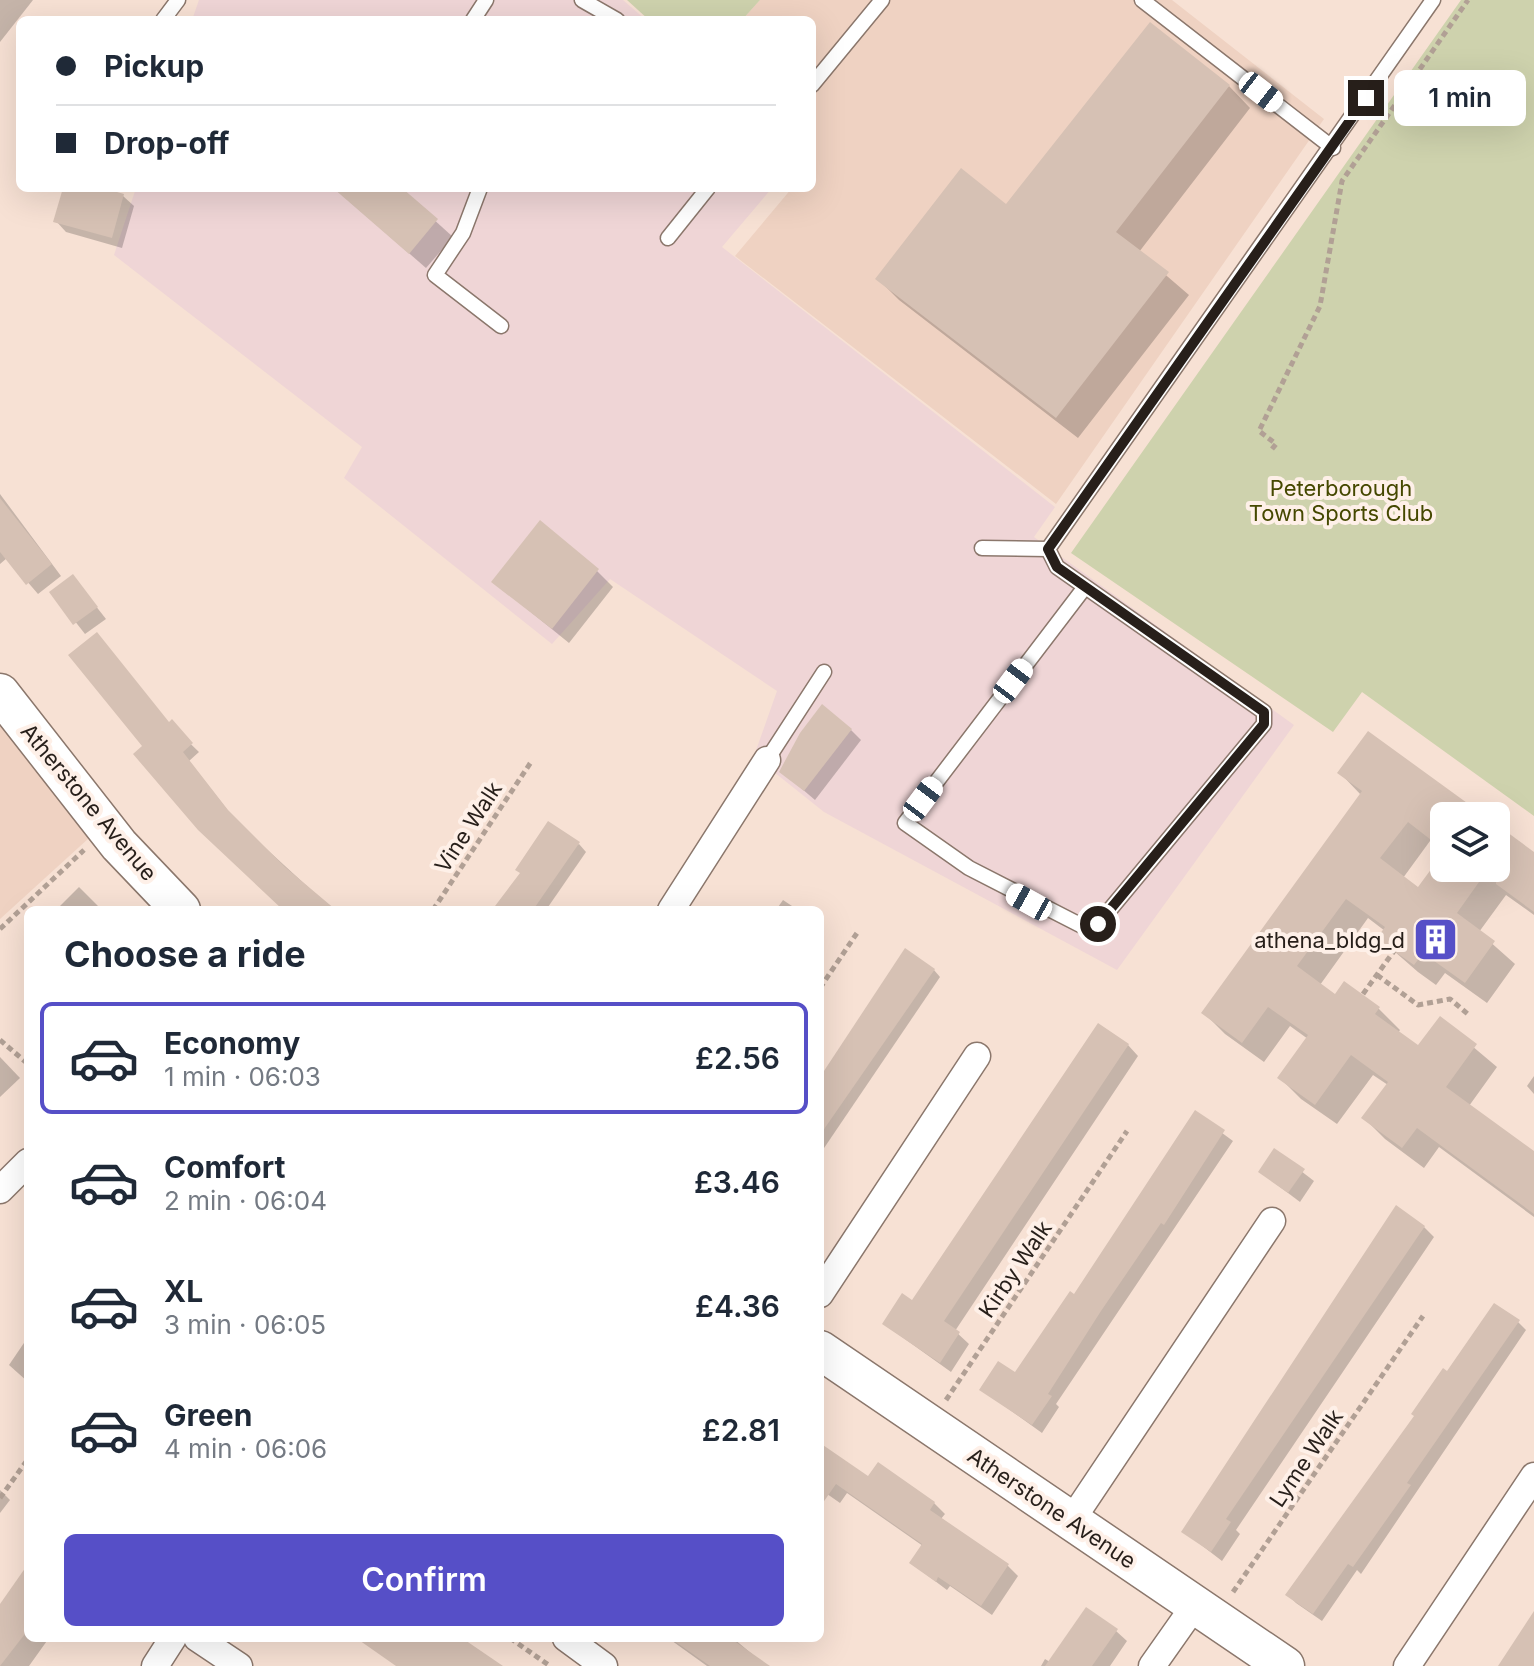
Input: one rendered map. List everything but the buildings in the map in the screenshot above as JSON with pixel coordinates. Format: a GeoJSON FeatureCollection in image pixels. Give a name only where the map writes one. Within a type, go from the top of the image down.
{"type":"FeatureCollection","features":[{"type":"Feature","properties":{"kind":"street","name":"Atherstone Avenue"},"geometry":{"type":"LineString","coordinates":[[0,693],[113,837],[177,906]]}},
{"type":"Feature","properties":{"kind":"street"},"geometry":{"type":"LineString","coordinates":[[674,906],[767,760]]}},
{"type":"Feature","properties":{"kind":"street"},"geometry":{"type":"LineString","coordinates":[[824,1288],[977,1056]]}},
{"type":"Feature","properties":{"kind":"street"},"geometry":{"type":"LineString","coordinates":[[0,1190],[24,1166]]}},
{"type":"Feature","properties":{"kind":"street"},"geometry":{"type":"LineString","coordinates":[[1071,1521],[1272,1221]]}},
{"type":"Feature","properties":{"kind":"street","name":"Atherstone Avenue"},"geometry":{"type":"LineString","coordinates":[[824,1353],[1285,1666]]}},
{"type":"Feature","properties":{"kind":"street"},"geometry":{"type":"LineString","coordinates":[[1407,1666],[1534,1476]]}},
{"type":"Feature","properties":{"kind":"street"},"geometry":{"type":"LineString","coordinates":[[1152,1666],[1205,1612]]}},
{"type":"Feature","properties":{"kind":"street"},"geometry":{"type":"LineString","coordinates":[[155,1666],[170,1642]]}},
{"type":"Feature","properties":{"kind":"street"},"geometry":{"type":"LineString","coordinates":[[203,1642],[239,1666]]}},
{"type":"Feature","properties":{"kind":"street"},"geometry":{"type":"LineString","coordinates":[[571,1642],[604,1666]]}},
{"type":"Feature","properties":{"kind":"lane"},"geometry":{"type":"LineString","coordinates":[[582,0],[610,16]]}},
{"type":"Feature","properties":{"kind":"lane"},"geometry":{"type":"LineString","coordinates":[[816,80],[882,0]]}},
{"type":"Feature","properties":{"kind":"lane"},"geometry":{"type":"LineString","coordinates":[[1142,0],[1333,148]]}},
{"type":"Feature","properties":{"kind":"lane"},"geometry":{"type":"LineString","coordinates":[[1048,549],[1333,148],[1433,0]]}},
{"type":"Feature","properties":{"kind":"lane"},"geometry":{"type":"LineString","coordinates":[[478,192],[463,233],[435,275],[501,326]]}},
{"type":"Feature","properties":{"kind":"lane"},"geometry":{"type":"LineString","coordinates":[[668,238],[705,192]]}},
{"type":"Feature","properties":{"kind":"lane"},"geometry":{"type":"LineString","coordinates":[[982,548],[1048,549]]}},
{"type":"Feature","properties":{"kind":"lane"},"geometry":{"type":"LineString","coordinates":[[1048,549],[1057,567],[1264,712],[1264,724],[1098,924],[1088,929],[969,868],[905,823],[1085,587]]}},
{"type":"Feature","properties":{"kind":"lane"},"geometry":{"type":"LineString","coordinates":[[767,760],[824,672]]}},
{"type":"Feature","properties":{"kind":"path"},"geometry":{"type":"LineString","coordinates":[[1272,449],[1276,444],[1259,431],[1320,306],[1342,181],[1468,0]]}},
{"type":"Feature","properties":{"kind":"path","name":"Vine Walk"},"geometry":{"type":"LineString","coordinates":[[436,906],[531,762]]}},
{"type":"Feature","properties":{"kind":"path"},"geometry":{"type":"LineString","coordinates":[[25,906],[93,842]]}},
{"type":"Feature","properties":{"kind":"path"},"geometry":{"type":"LineString","coordinates":[[0,929],[24,907]]}},
{"type":"Feature","properties":{"kind":"path"},"geometry":{"type":"LineString","coordinates":[[824,982],[857,933]]}},
{"type":"Feature","properties":{"kind":"path"},"geometry":{"type":"LineString","coordinates":[[1363,994],[1394,951]]}},
{"type":"Feature","properties":{"kind":"path"},"geometry":{"type":"LineString","coordinates":[[1377,975],[1418,1005],[1450,999],[1469,1015]]}},
{"type":"Feature","properties":{"kind":"path"},"geometry":{"type":"LineString","coordinates":[[0,1040],[24,1061]]}},
{"type":"Feature","properties":{"kind":"path","name":"Kirby Walk"},"geometry":{"type":"LineString","coordinates":[[929,1425],[1127,1131]]}},
{"type":"Feature","properties":{"kind":"path","name":"Lyme Walk"},"geometry":{"type":"LineString","coordinates":[[1205,1612],[1423,1316]]}},
{"type":"Feature","properties":{"kind":"path"},"geometry":{"type":"LineString","coordinates":[[0,1498],[24,1465]]}},
{"type":"Feature","properties":{"kind":"path"},"geometry":{"type":"LineString","coordinates":[[516,1642],[550,1666]]}},
{"type":"Feature","properties":{"kind":"shaded area"},"geometry":{"type":"Polygon","coordinates":[[[199,0],[623,0],[641,16],[193,16],[199,0]]]}},
{"type":"Feature","properties":{"kind":"shaded area"},"geometry":{"type":"Polygon","coordinates":[[[760,0],[1172,0],[1324,119],[1056,504],[735,256],[789,192],[816,192],[816,16],[746,16],[760,0]]]}},
{"type":"Feature","properties":{"kind":"shaded area"},"geometry":{"type":"Polygon","coordinates":[[[135,192],[769,192],[722,247],[1055,507],[1034,537],[1294,725],[1117,970],[824,812],[754,756],[777,691],[610,579],[552,644],[344,478],[362,447],[114,255],[135,192]]]}},
{"type":"Feature","properties":{"kind":"shaded area"},"geometry":{"type":"Polygon","coordinates":[[[0,725],[89,838],[0,919],[0,725]]]}},
{"type":"Feature","properties":{"kind":"green space"},"geometry":{"type":"Polygon","coordinates":[[[627,0],[760,0],[746,16],[645,16],[627,0]]]}},
{"type":"Feature","properties":{"kind":"green space","name":"Peterborough Town Sports Club"},"geometry":{"type":"Polygon","coordinates":[[[1461,0],[1534,0],[1534,816],[1362,692],[1333,732],[1071,553],[1461,0]]]}},
{"type":"Feature","properties":{"kind":"place","name":"athena_bldg_d"},"geometry":{"type":"Point","coordinates":[1436,940]}},
{"type":"Feature","properties":{"kind":"route"},"geometry":{"type":"LineString","coordinates":[[1098,924],[1264,724],[1264,712],[1057,567],[1048,549],[1366,98]]}}]}
